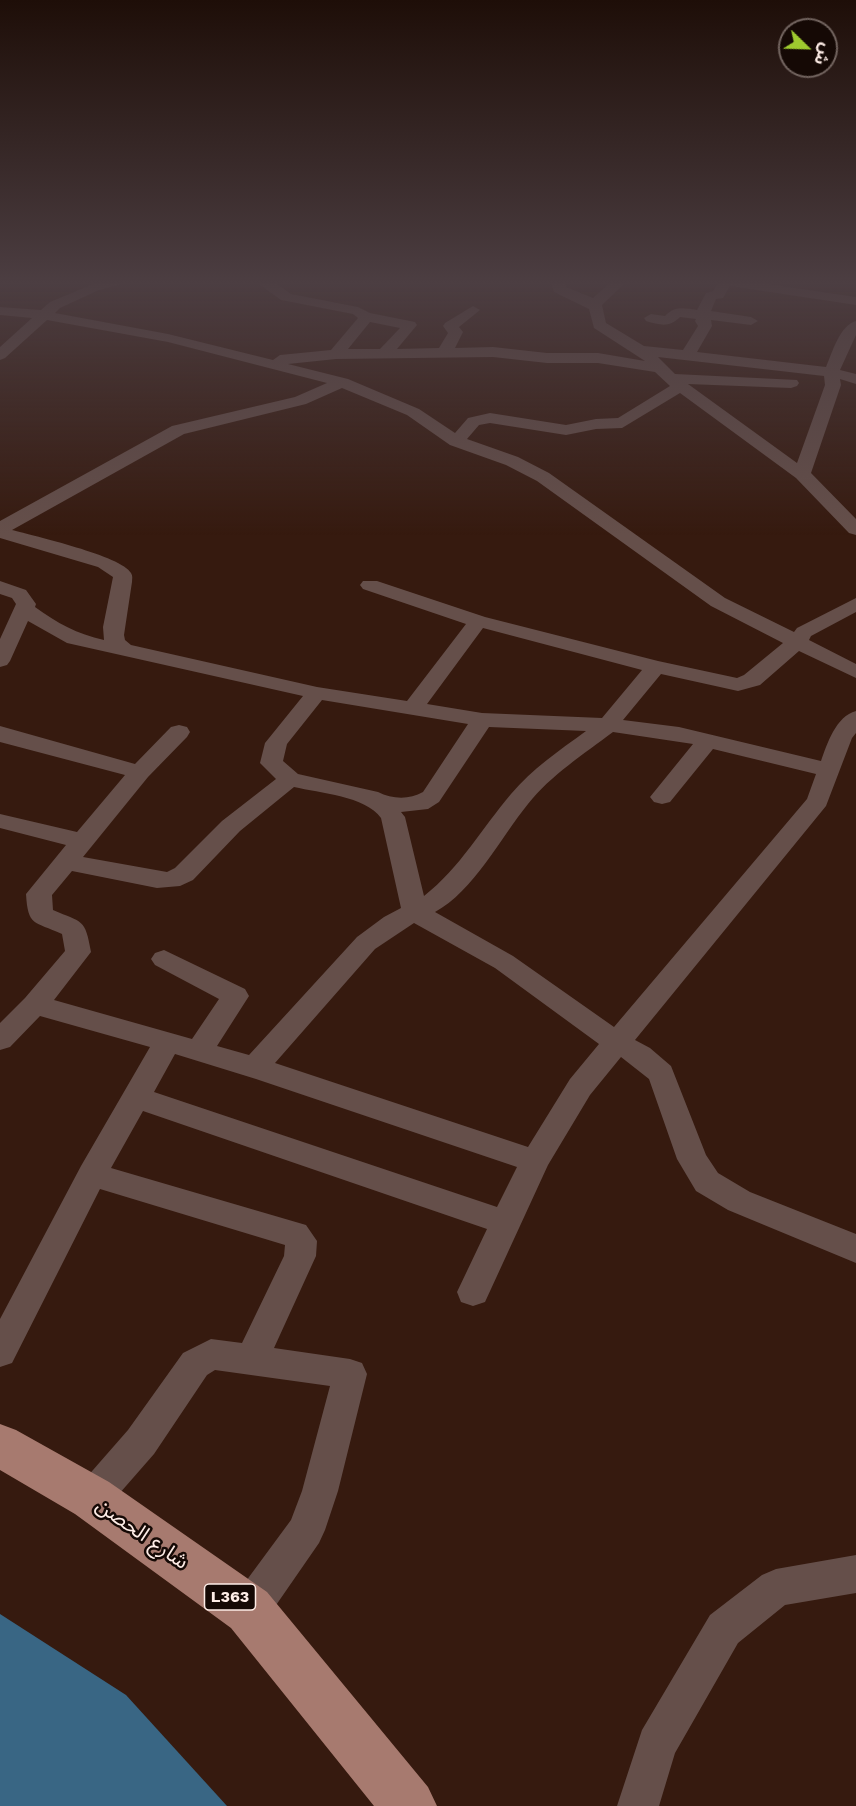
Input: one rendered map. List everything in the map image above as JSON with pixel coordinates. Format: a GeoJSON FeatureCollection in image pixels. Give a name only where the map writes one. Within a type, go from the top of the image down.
{"type":"FeatureCollection","features":[{"type":"Feature","properties":{"kind":"main road","name":"شارع الحصن"},"geometry":{"type":"LineString","coordinates":[[0,1445],[92,1498],[249,1610],[409,1806]]}},
{"type":"Feature","properties":{"kind":"street"},"geometry":{"type":"LineString","coordinates":[[279,366],[342,382],[413,412],[456,441],[512,461],[543,477],[718,602],[856,672]]}},
{"type":"Feature","properties":{"kind":"street"},"geometry":{"type":"LineString","coordinates":[[628,366],[671,378],[833,373],[848,366]]}},
{"type":"Feature","properties":{"kind":"street"},"geometry":{"type":"LineString","coordinates":[[658,366],[802,474],[856,529]]}},
{"type":"Feature","properties":{"kind":"street"},"geometry":{"type":"LineString","coordinates":[[775,366],[833,373],[856,379]]}},
{"type":"Feature","properties":{"kind":"street"},"geometry":{"type":"LineString","coordinates":[[802,474],[834,366]]}},
{"type":"Feature","properties":{"kind":"street"},"geometry":{"type":"LineString","coordinates":[[456,441],[474,421],[490,418],[558,429],[622,423],[671,378]]}},
{"type":"Feature","properties":{"kind":"street"},"geometry":{"type":"LineString","coordinates":[[0,530],[178,430],[300,401],[342,382]]}},
{"type":"Feature","properties":{"kind":"street"},"geometry":{"type":"LineString","coordinates":[[0,530],[105,563],[123,574],[124,586],[113,633],[116,643],[125,651]]}},
{"type":"Feature","properties":{"kind":"street"},"geometry":{"type":"LineString","coordinates":[[370,585],[478,621],[656,667],[738,685],[752,680],[798,641],[804,632],[856,604]]}},
{"type":"Feature","properties":{"kind":"street"},"geometry":{"type":"LineString","coordinates":[[0,587],[19,594],[27,604],[0,661]]}},
{"type":"Feature","properties":{"kind":"street"},"geometry":{"type":"LineString","coordinates":[[24,609],[50,627],[74,639],[316,693],[482,720],[608,725],[679,734],[829,770]]}},
{"type":"Feature","properties":{"kind":"street"},"geometry":{"type":"LineString","coordinates":[[412,709],[478,621]]}},
{"type":"Feature","properties":{"kind":"street"},"geometry":{"type":"LineString","coordinates":[[253,1068],[366,944],[393,923],[432,903],[446,892],[485,848],[520,798],[551,768],[608,725],[656,667]]}},
{"type":"Feature","properties":{"kind":"street"},"geometry":{"type":"LineString","coordinates":[[316,693],[276,743],[271,763],[290,778],[370,797],[384,805],[393,817],[415,912],[504,962],[616,1042],[640,1054],[661,1074],[692,1159],[707,1182],[739,1201],[844,1243],[856,1250]]}},
{"type":"Feature","properties":{"kind":"street"},"geometry":{"type":"LineString","coordinates":[[472,1292],[535,1161],[580,1087],[818,801],[841,737],[856,718]]}},
{"type":"Feature","properties":{"kind":"street"},"geometry":{"type":"LineString","coordinates":[[384,805],[420,804],[431,797],[482,720]]}},
{"type":"Feature","properties":{"kind":"street"},"geometry":{"type":"LineString","coordinates":[[0,1040],[35,1005],[78,952],[74,929],[40,914],[39,894],[140,772],[179,732]]}},
{"type":"Feature","properties":{"kind":"street"},"geometry":{"type":"LineString","coordinates":[[0,733],[4,736],[140,772]]}},
{"type":"Feature","properties":{"kind":"street"},"geometry":{"type":"LineString","coordinates":[[662,797],[708,741]]}},
{"type":"Feature","properties":{"kind":"street"},"geometry":{"type":"LineString","coordinates":[[67,862],[171,880],[184,874],[231,826],[290,778]]}},
{"type":"Feature","properties":{"kind":"street"},"geometry":{"type":"LineString","coordinates":[[0,821],[81,841]]}},
{"type":"Feature","properties":{"kind":"street"},"geometry":{"type":"LineString","coordinates":[[164,959],[235,996],[199,1050]]}},
{"type":"Feature","properties":{"kind":"street"},"geometry":{"type":"LineString","coordinates":[[35,1005],[199,1050],[535,1161]]}},
{"type":"Feature","properties":{"kind":"street"},"geometry":{"type":"LineString","coordinates":[[0,1352],[92,1175],[168,1041]]}},
{"type":"Feature","properties":{"kind":"street"},"geometry":{"type":"LineString","coordinates":[[136,1096],[506,1223]]}},
{"type":"Feature","properties":{"kind":"street"},"geometry":{"type":"LineString","coordinates":[[92,1175],[295,1234],[300,1238],[302,1246],[300,1256],[251,1360]]}},
{"type":"Feature","properties":{"kind":"street"},"geometry":{"type":"LineString","coordinates":[[92,1498],[141,1442],[195,1364],[211,1354],[350,1374],[320,1491],[306,1530],[249,1610]]}},
{"type":"Feature","properties":{"kind":"street"},"geometry":{"type":"LineString","coordinates":[[638,1806],[657,1745],[724,1629],[776,1588],[856,1574]]}},
{"type":"Feature","properties":{"kind":"water"},"geometry":{"type":"Polygon","coordinates":[[[0,1614],[126,1695],[227,1806],[0,1806],[0,1614]]]}}]}
